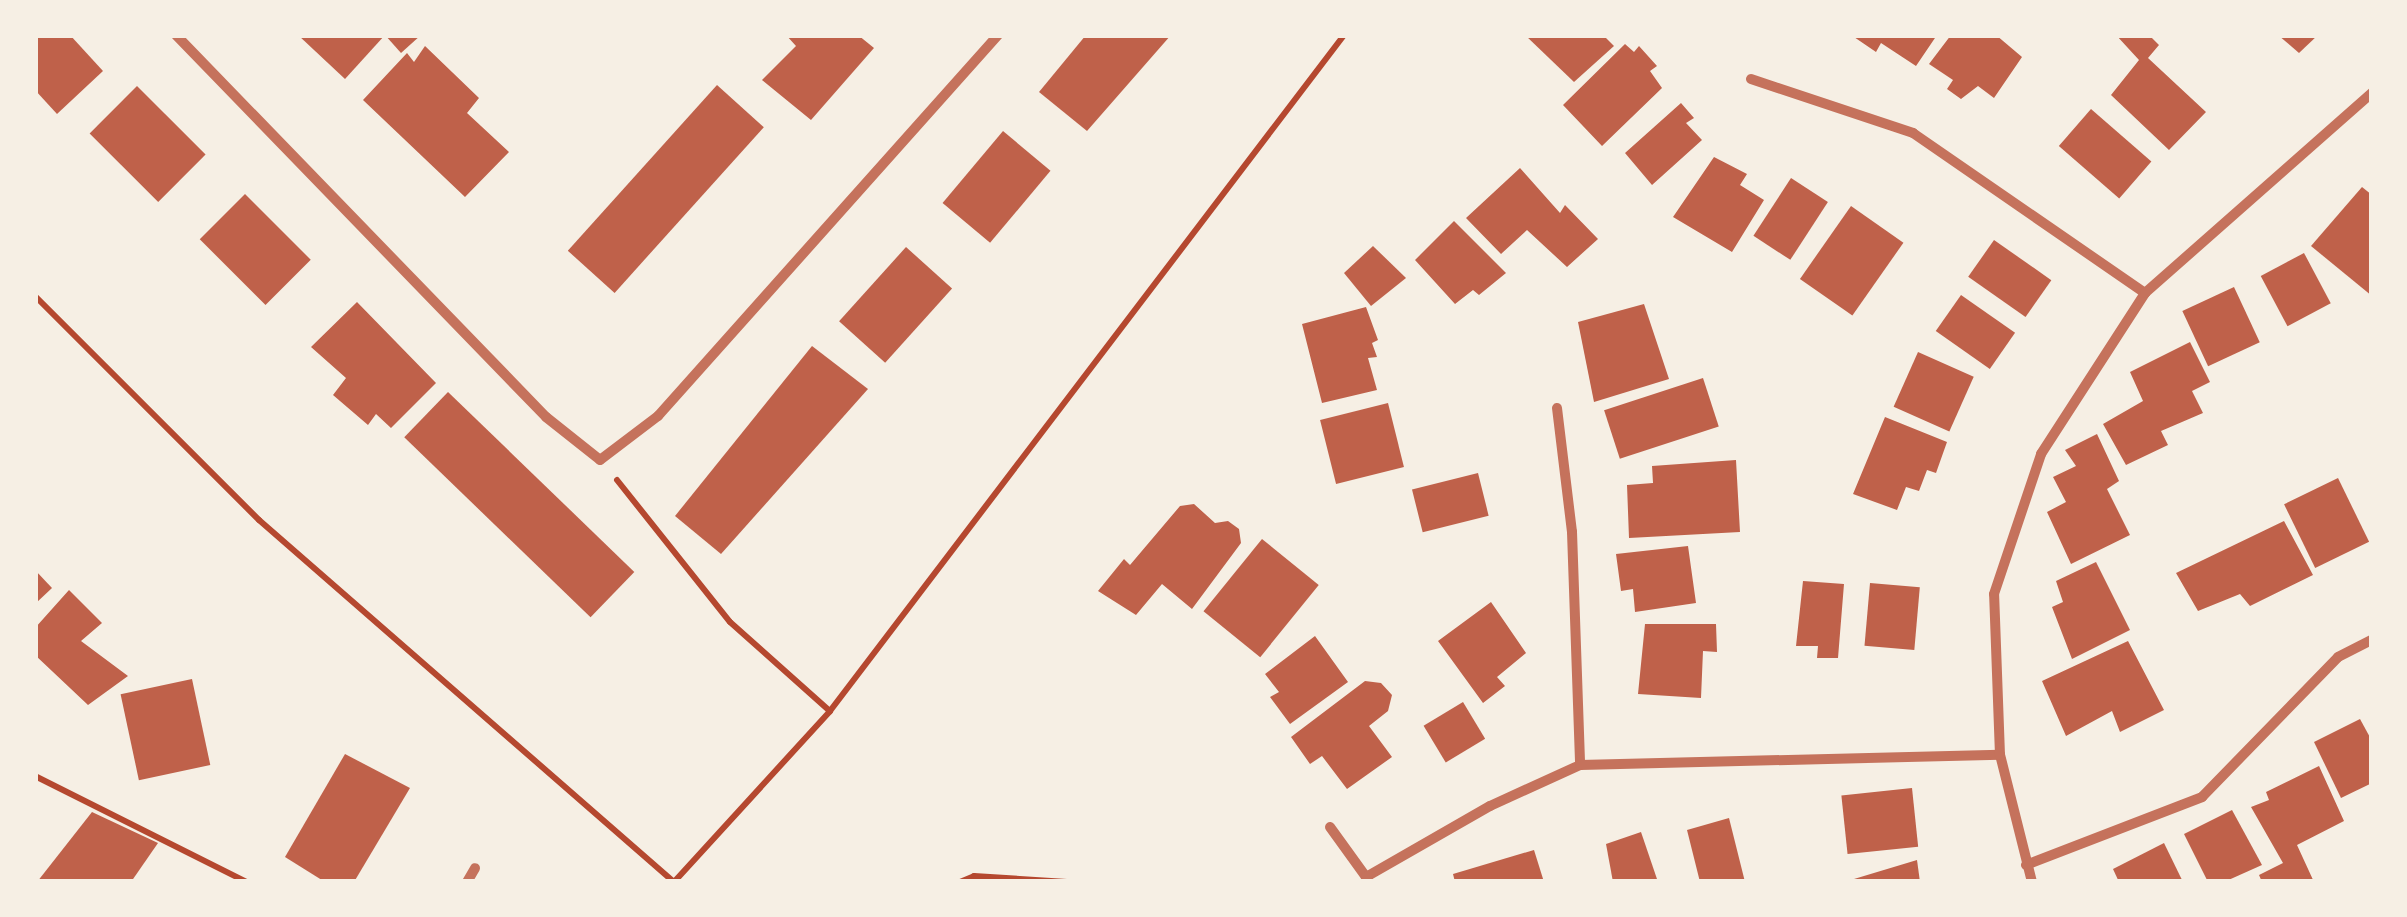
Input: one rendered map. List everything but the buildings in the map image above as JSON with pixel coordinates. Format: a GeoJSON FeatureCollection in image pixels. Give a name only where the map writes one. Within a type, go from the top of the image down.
{"type":"FeatureCollection","features":[{"type":"Feature","properties":{"kind":"street"},"geometry":{"type":"LineString","coordinates":[[176,35],[546,417],[600,460],[658,416],[998,35]]}},
{"type":"Feature","properties":{"kind":"street"},"geometry":{"type":"LineString","coordinates":[[1750,79],[1913,133],[2145,293]]}},
{"type":"Feature","properties":{"kind":"street"},"geometry":{"type":"LineString","coordinates":[[2032,882],[2000,755],[1994,594],[2041,454],[2145,293],[2372,93]]}},
{"type":"Feature","properties":{"kind":"street"},"geometry":{"type":"LineString","coordinates":[[1557,408],[1572,532],[1580,765]]}},
{"type":"Feature","properties":{"kind":"street"},"geometry":{"type":"LineString","coordinates":[[2026,865],[2202,798],[2338,657],[2372,640]]}},
{"type":"Feature","properties":{"kind":"street"},"geometry":{"type":"LineString","coordinates":[[1330,826],[1368,880],[1490,806],[1580,765],[2000,755]]}},
{"type":"Feature","properties":{"kind":"street"},"geometry":{"type":"LineString","coordinates":[[467,882],[474,868]]}},
{"type":"Feature","properties":{"kind":"path"},"geometry":{"type":"LineString","coordinates":[[35,296],[259,520],[674,882],[830,711],[1344,35]]}},
{"type":"Feature","properties":{"kind":"path"},"geometry":{"type":"LineString","coordinates":[[600,460],[730,622],[830,711]]}},
{"type":"Feature","properties":{"kind":"path"},"geometry":{"type":"LineString","coordinates":[[35,776],[247,882]]}},
{"type":"Feature","properties":{"kind":"path"},"geometry":{"type":"LineString","coordinates":[[960,882],[974,876],[1066,882]]}}]}
